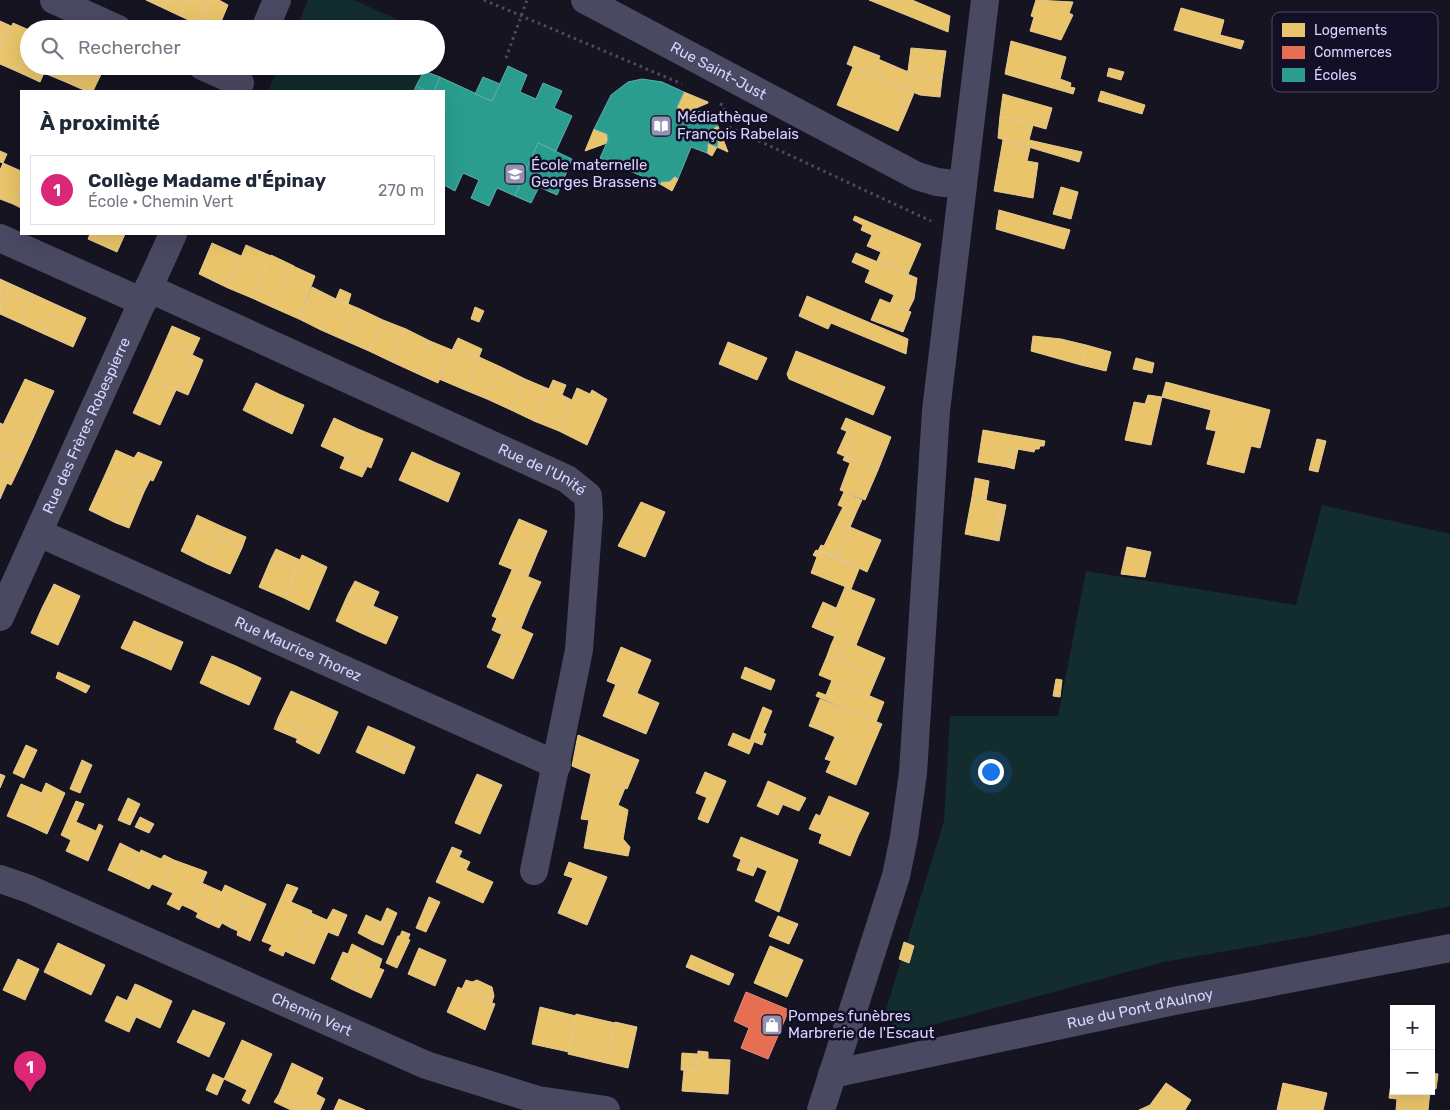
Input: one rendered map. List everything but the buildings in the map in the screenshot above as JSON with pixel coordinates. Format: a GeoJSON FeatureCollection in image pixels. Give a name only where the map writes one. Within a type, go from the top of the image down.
{"type":"FeatureCollection","features":[{"type":"Feature","properties":{"kind":"street"},"geometry":{"type":"LineString","coordinates":[[54,0],[98,20]]}},
{"type":"Feature","properties":{"kind":"street"},"geometry":{"type":"LineString","coordinates":[[269,20],[278,0]]}},
{"type":"Feature","properties":{"kind":"street","name":"Rue Saint-Just"},"geometry":{"type":"LineString","coordinates":[[585,0],[907,172],[950,184]]}},
{"type":"Feature","properties":{"kind":"street"},"geometry":{"type":"LineString","coordinates":[[821,1110],[896,876],[914,772],[950,184],[985,0]]}},
{"type":"Feature","properties":{"kind":"street"},"geometry":{"type":"LineString","coordinates":[[228,75],[242,80]]}},
{"type":"Feature","properties":{"kind":"street","name":"Rue des Frères Robespierre"},"geometry":{"type":"LineString","coordinates":[[0,617],[173,235]]}},
{"type":"Feature","properties":{"kind":"street"},"geometry":{"type":"LineString","coordinates":[[0,238],[146,295]]}},
{"type":"Feature","properties":{"kind":"street","name":"Rue de l'Unité"},"geometry":{"type":"LineString","coordinates":[[146,295],[567,479],[582,489],[588,496],[590,504],[581,637],[534,871]]}},
{"type":"Feature","properties":{"kind":"street","name":"Rue Maurice Thorez"},"geometry":{"type":"LineString","coordinates":[[38,533],[556,765]]}},
{"type":"Feature","properties":{"kind":"street","name":"Chemin Vert"},"geometry":{"type":"LineString","coordinates":[[0,874],[29,889],[418,1062],[481,1084],[538,1100],[606,1110]]}},
{"type":"Feature","properties":{"kind":"street","name":"Chemin Vert"},"geometry":{"type":"LineString","coordinates":[[0,879],[29,889]]}},
{"type":"Feature","properties":{"kind":"street","name":"Rue du Pont d'Aulnoy"},"geometry":{"type":"LineString","coordinates":[[832,1074],[1174,1001],[1450,948]]}},
{"type":"Feature","properties":{"kind":"path"},"geometry":{"type":"LineString","coordinates":[[484,0],[687,86]]}},
{"type":"Feature","properties":{"kind":"path"},"geometry":{"type":"LineString","coordinates":[[506,58],[527,0]]}},
{"type":"Feature","properties":{"kind":"path"},"geometry":{"type":"LineString","coordinates":[[717,101],[723,105],[729,127],[932,221],[950,184]]}},
{"type":"Feature","properties":{"kind":"green space"},"geometry":{"type":"Polygon","coordinates":[[[308,0],[354,0],[399,20],[300,20],[308,0]]]}},
{"type":"Feature","properties":{"kind":"green space"},"geometry":{"type":"Polygon","coordinates":[[[275,75],[423,75],[415,90],[268,90],[275,75]]]}},
{"type":"Feature","properties":{"kind":"green space"},"geometry":{"type":"Polygon","coordinates":[[[1322,505],[1450,534],[1450,906],[1311,936],[1164,962],[899,1034],[884,1016],[944,821],[950,716],[1058,716],[1086,571],[1296,605],[1322,505]]]}},
{"type":"Feature","properties":{"kind":"place","name":"Médiathèque François Rabelais"},"geometry":{"type":"Point","coordinates":[661,126]}},
{"type":"Feature","properties":{"kind":"place","name":"École maternelle Georges Brassens"},"geometry":{"type":"Point","coordinates":[515,174]}},
{"type":"Feature","properties":{"kind":"place","name":"Pompes funèbres Marbrerie de l'Escaut"},"geometry":{"type":"Point","coordinates":[772,1025]}},
{"type":"Feature","properties":{"kind":"place","name":"Collège Madame d'Épinay"},"geometry":{"type":"Point","coordinates":[30,1092]}}]}
